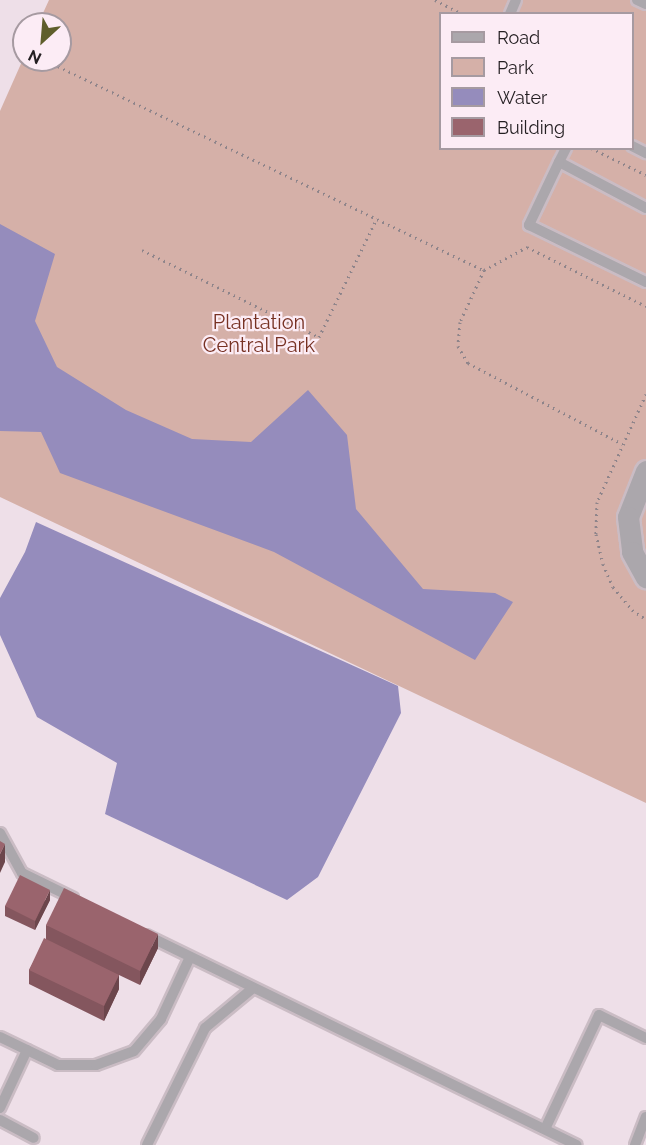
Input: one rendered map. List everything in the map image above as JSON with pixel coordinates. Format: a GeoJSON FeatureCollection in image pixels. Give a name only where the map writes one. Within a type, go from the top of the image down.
{"type":"FeatureCollection","features":[{"type":"Feature","properties":{"kind":"street"},"geometry":{"type":"LineString","coordinates":[[646,471],[628,517],[632,552],[646,577]]}},
{"type":"Feature","properties":{"kind":"lane"},"geometry":{"type":"LineString","coordinates":[[638,0],[646,4]]}},
{"type":"Feature","properties":{"kind":"lane"},"geometry":{"type":"LineString","coordinates":[[565,150],[529,225],[646,282]]}},
{"type":"Feature","properties":{"kind":"lane"},"geometry":{"type":"LineString","coordinates":[[559,162],[646,208]]}},
{"type":"Feature","properties":{"kind":"lane"},"geometry":{"type":"LineString","coordinates":[[0,833],[22,873],[85,904]]}},
{"type":"Feature","properties":{"kind":"lane"},"geometry":{"type":"LineString","coordinates":[[138,931],[577,1145]]}},
{"type":"Feature","properties":{"kind":"lane"},"geometry":{"type":"LineString","coordinates":[[0,1037],[58,1065],[96,1065],[134,1050],[161,1019],[190,957]]}},
{"type":"Feature","properties":{"kind":"lane"},"geometry":{"type":"LineString","coordinates":[[147,1145],[205,1028],[253,988]]}},
{"type":"Feature","properties":{"kind":"lane"},"geometry":{"type":"LineString","coordinates":[[545,1130],[599,1015],[646,1038]]}},
{"type":"Feature","properties":{"kind":"lane"},"geometry":{"type":"LineString","coordinates":[[0,1108],[27,1050]]}},
{"type":"Feature","properties":{"kind":"lane"},"geometry":{"type":"LineString","coordinates":[[635,1145],[646,1117]]}},
{"type":"Feature","properties":{"kind":"lane"},"geometry":{"type":"LineString","coordinates":[[0,1120],[34,1138]]}},
{"type":"Feature","properties":{"kind":"path"},"geometry":{"type":"LineString","coordinates":[[435,0],[460,12]]}},
{"type":"Feature","properties":{"kind":"path"},"geometry":{"type":"LineString","coordinates":[[70,72],[484,270]]}},
{"type":"Feature","properties":{"kind":"path"},"geometry":{"type":"LineString","coordinates":[[595,150],[646,175]]}},
{"type":"Feature","properties":{"kind":"path"},"geometry":{"type":"LineString","coordinates":[[142,250],[319,337],[377,218]]}},
{"type":"Feature","properties":{"kind":"path"},"geometry":{"type":"LineString","coordinates":[[622,444],[468,363],[458,346],[460,322],[484,270],[527,248],[646,306]]}},
{"type":"Feature","properties":{"kind":"green space","name":"Plantation Central Park"},"geometry":{"type":"Polygon","coordinates":[[[49,0],[646,0],[646,803],[0,497],[0,111],[17,72],[72,72],[72,12],[44,12],[49,0]]]}},
{"type":"Feature","properties":{"kind":"water"},"geometry":{"type":"Polygon","coordinates":[[[0,224],[55,254],[35,321],[57,367],[126,410],[192,439],[251,442],[308,390],[347,435],[356,509],[423,589],[495,593],[513,602],[475,660],[274,552],[60,473],[41,432],[0,431],[0,224]]]}},
{"type":"Feature","properties":{"kind":"water"},"geometry":{"type":"Polygon","coordinates":[[[36,522],[398,686],[401,713],[318,877],[287,900],[105,814],[117,763],[37,717],[0,635],[0,598],[25,552],[36,522]]]}},
{"type":"Feature","properties":{"kind":"building"},"geometry":{"type":"Polygon","coordinates":[[[0,841],[5,844],[0,854],[0,841]]]}},
{"type":"Feature","properties":{"kind":"building"},"geometry":{"type":"Polygon","coordinates":[[[20,875],[50,890],[35,921],[5,906],[20,875]]]}},
{"type":"Feature","properties":{"kind":"building"},"geometry":{"type":"Polygon","coordinates":[[[64,888],[158,934],[140,971],[46,925],[64,888]]]}},
{"type":"Feature","properties":{"kind":"building"},"geometry":{"type":"Polygon","coordinates":[[[44,938],[119,975],[104,1006],[29,970],[44,938]]]}}]}
